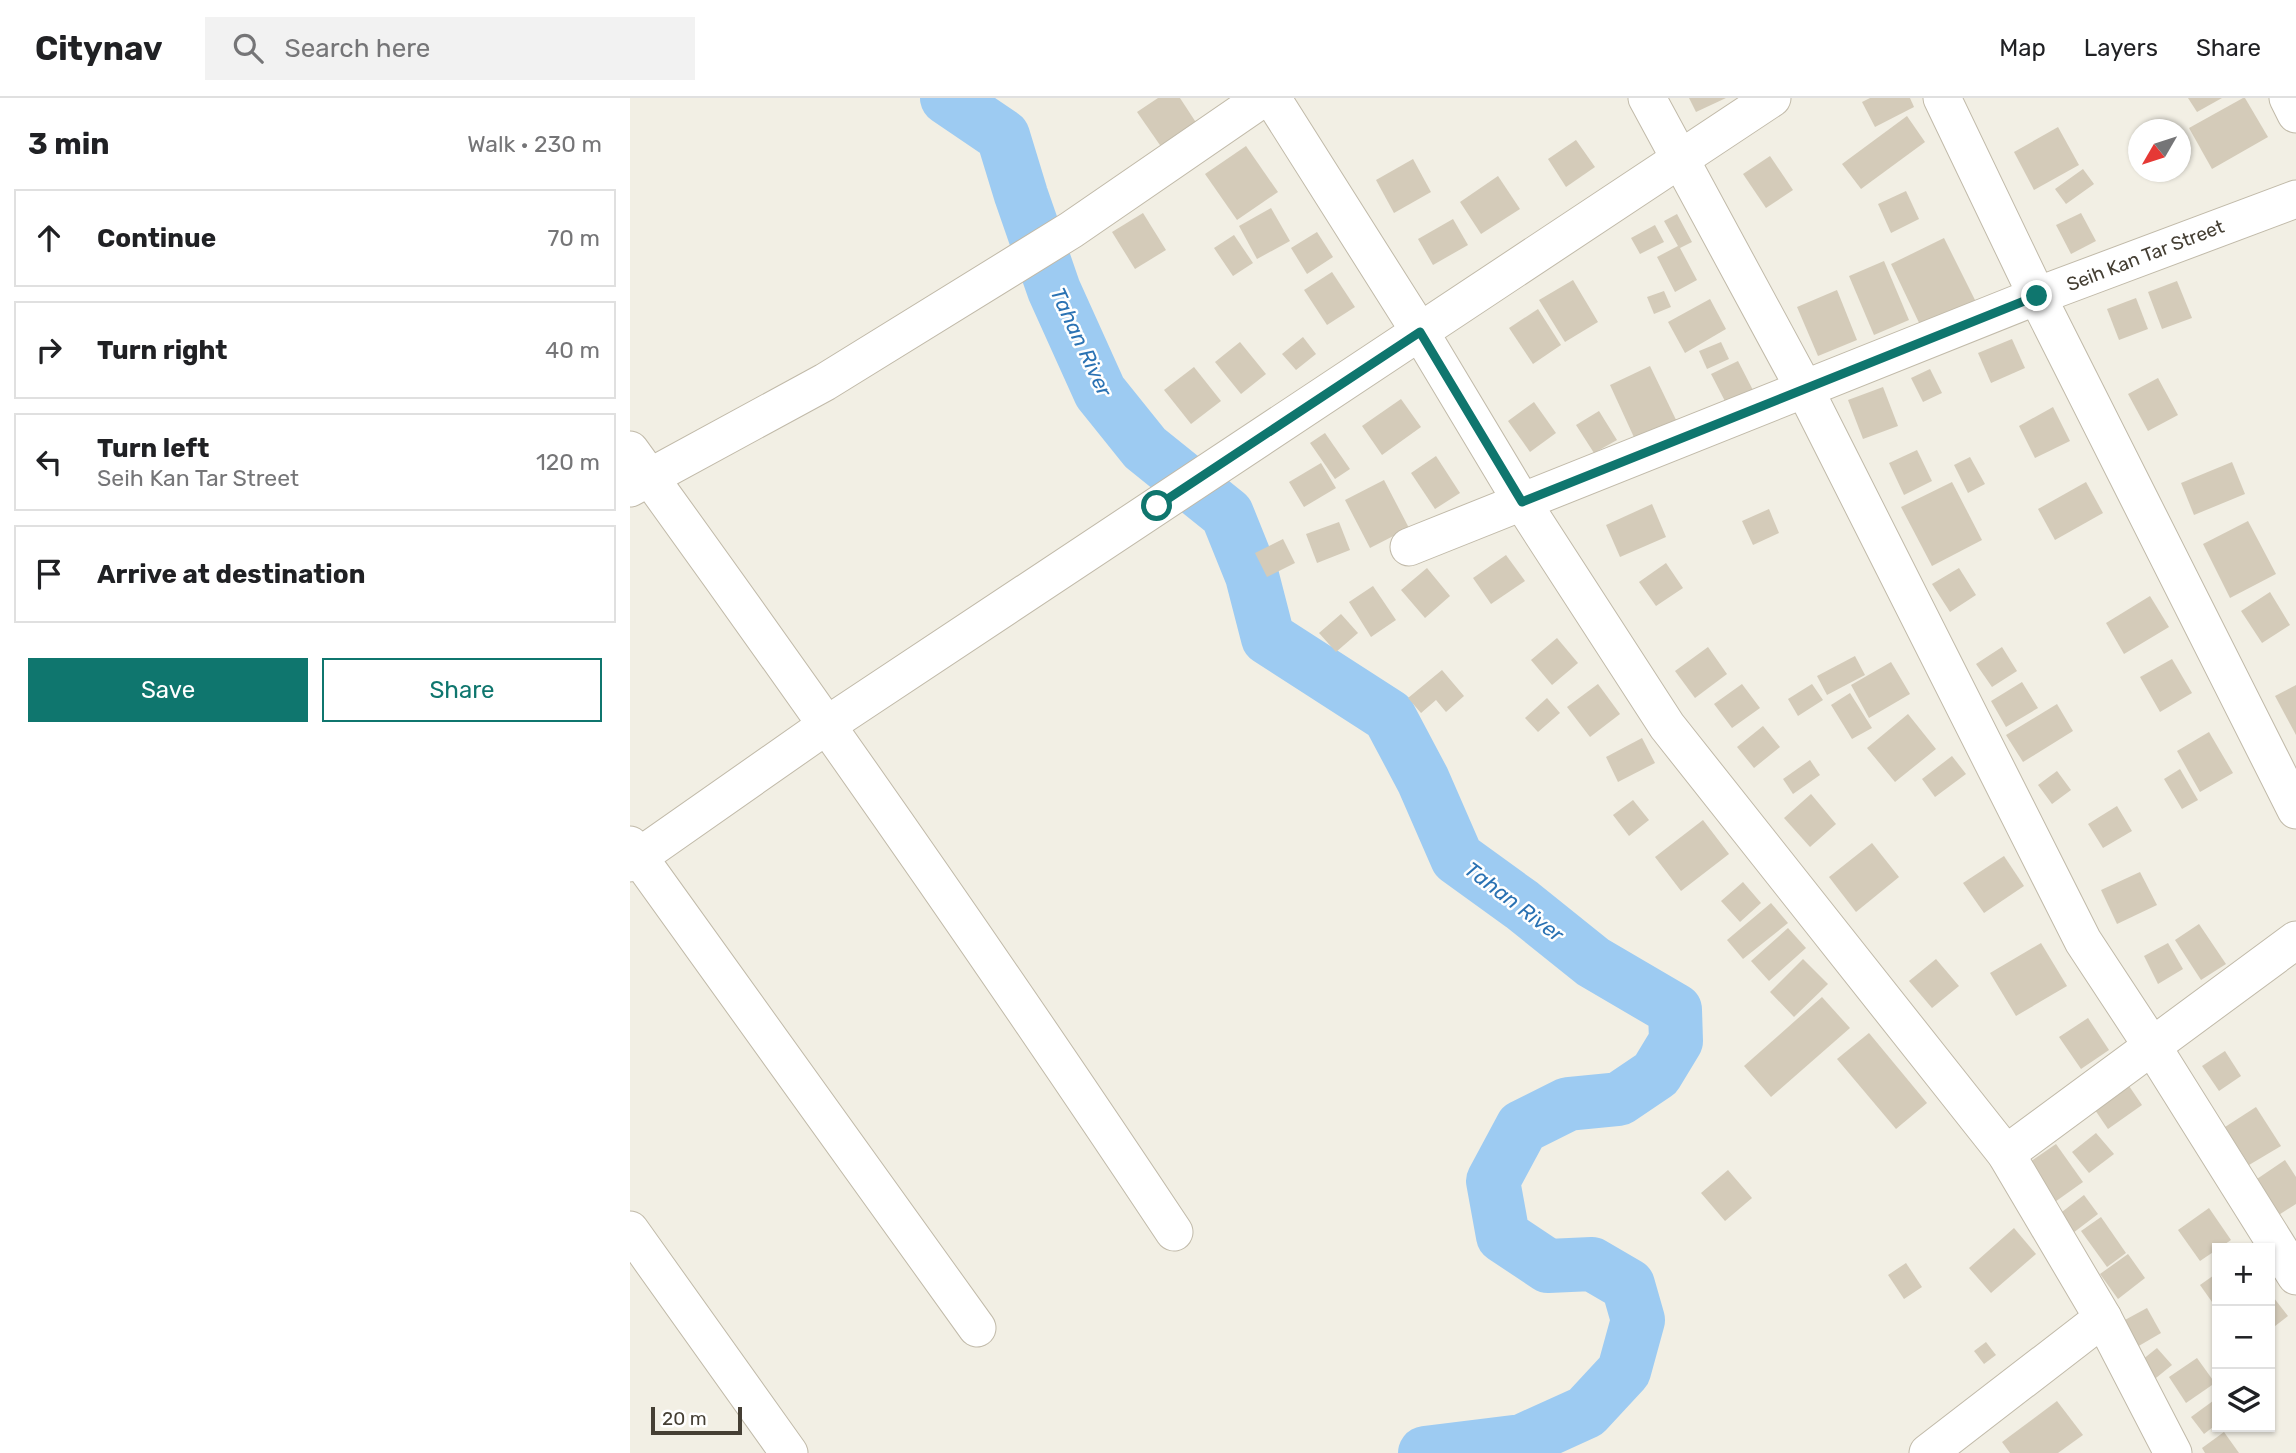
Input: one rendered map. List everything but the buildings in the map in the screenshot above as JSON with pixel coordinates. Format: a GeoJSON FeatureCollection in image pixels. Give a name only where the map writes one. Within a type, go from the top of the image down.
{"type":"FeatureCollection","features":[{"type":"Feature","properties":{"kind":"street"},"geometry":{"type":"LineString","coordinates":[[1174,1232],[1036,1025],[827,725],[636,472],[825,382],[1070,230],[1264,98]]}},
{"type":"Feature","properties":{"kind":"street"},"geometry":{"type":"LineString","coordinates":[[1272,98],[1420,332],[1522,502],[1667,726],[2006,1154],[2103,1318],[2173,1453]]}},
{"type":"Feature","properties":{"kind":"street"},"geometry":{"type":"LineString","coordinates":[[1647,98],[1804,388],[2083,941],[2296,1276]]}},
{"type":"Feature","properties":{"kind":"street"},"geometry":{"type":"LineString","coordinates":[[977,1328],[633,855],[1772,98]]}},
{"type":"Feature","properties":{"kind":"street"},"geometry":{"type":"LineString","coordinates":[[1941,98],[2037,296],[2296,810]]}},
{"type":"Feature","properties":{"kind":"street"},"geometry":{"type":"LineString","coordinates":[[2288,98],[2296,114]]}},
{"type":"Feature","properties":{"kind":"street","name":"Seih Kan Tar Street"},"geometry":{"type":"LineString","coordinates":[[1409,547],[2037,296],[2296,199]]}},
{"type":"Feature","properties":{"kind":"street"},"geometry":{"type":"LineString","coordinates":[[2006,1154],[2296,940]]}},
{"type":"Feature","properties":{"kind":"street"},"geometry":{"type":"LineString","coordinates":[[630,1230],[789,1453]]}},
{"type":"Feature","properties":{"kind":"street"},"geometry":{"type":"LineString","coordinates":[[1928,1453],[2103,1318]]}},
{"type":"Feature","properties":{"kind":"waterway","name":"Tahan River"},"geometry":{"type":"LineString","coordinates":[[947,98],[1003,136],[1054,290],[1100,392],[1145,448],[1227,514],[1252,576],[1268,638],[1389,716],[1423,780],[1457,858],[1522,905],[1593,962],[1675,1010],[1676,1041],[1656,1074],[1619,1099],[1568,1104],[1522,1127],[1493,1181],[1503,1236],[1548,1266],[1592,1264],[1628,1285],[1638,1320],[1624,1371],[1586,1412],[1522,1441],[1425,1453]]}},
{"type":"Feature","properties":{"kind":"route"},"geometry":{"type":"LineString","coordinates":[[1157,506],[1420,332],[1522,502],[2037,296]]}}]}
